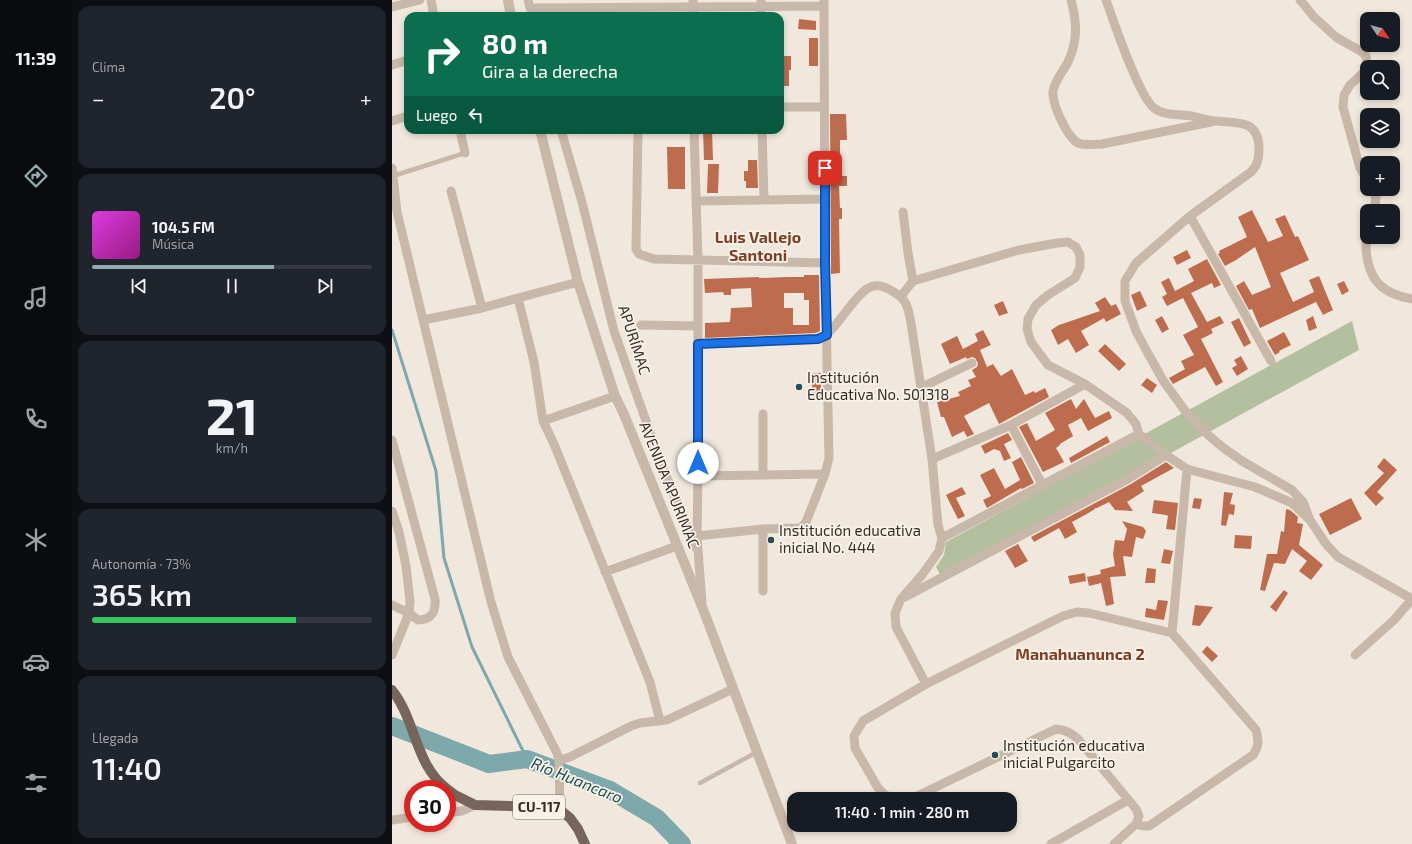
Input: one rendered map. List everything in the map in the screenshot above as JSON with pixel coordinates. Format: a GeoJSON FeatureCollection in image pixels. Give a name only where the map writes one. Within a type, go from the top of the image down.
{"type":"FeatureCollection","features":[{"type":"Feature","properties":{"kind":"main road","name":"CU-117"},"geometry":{"type":"LineString","coordinates":[[392,690],[398,697],[424,760],[436,780]]}},
{"type":"Feature","properties":{"kind":"main road","name":"CU-117"},"geometry":{"type":"LineString","coordinates":[[456,796],[475,805],[560,810],[570,818],[578,829],[585,844]]}},
{"type":"Feature","properties":{"kind":"street"},"geometry":{"type":"LineString","coordinates":[[392,7],[420,0]]}},
{"type":"Feature","properties":{"kind":"street"},"geometry":{"type":"LineString","coordinates":[[430,0],[433,12]]}},
{"type":"Feature","properties":{"kind":"street"},"geometry":{"type":"LineString","coordinates":[[508,0],[511,12]]}},
{"type":"Feature","properties":{"kind":"street"},"geometry":{"type":"LineString","coordinates":[[1071,0],[1077,28],[1068,62],[1054,87],[1052,94],[1055,106],[1072,138],[1078,143],[1085,145],[1102,144],[1216,121]]}},
{"type":"Feature","properties":{"kind":"street"},"geometry":{"type":"LineString","coordinates":[[1106,0],[1138,82],[1149,103],[1159,111],[1166,113],[1216,121],[1236,121],[1248,125],[1256,135],[1259,146],[1256,167],[1190,216],[1136,263],[1125,281],[1125,301],[1136,331],[1164,382],[1186,412],[1208,435],[1242,461],[1292,490],[1303,502],[1310,520],[1326,544],[1338,557],[1412,599],[1394,620],[1355,655]]}},
{"type":"Feature","properties":{"kind":"street"},"geometry":{"type":"LineString","coordinates":[[1300,0],[1314,17],[1336,37],[1362,52],[1366,56],[1367,67],[1364,72],[1350,85],[1344,95],[1343,107],[1360,168]]}},
{"type":"Feature","properties":{"kind":"street"},"geometry":{"type":"LineString","coordinates":[[530,8],[693,3],[761,8],[824,3],[825,263],[828,458],[825,474],[806,522],[803,526],[798,528],[763,529],[696,536]]}},
{"type":"Feature","properties":{"kind":"street"},"geometry":{"type":"LineString","coordinates":[[392,65],[404,61]]}},
{"type":"Feature","properties":{"kind":"street"},"geometry":{"type":"LineString","coordinates":[[784,107],[824,107]]}},
{"type":"Feature","properties":{"kind":"street"},"geometry":{"type":"LineString","coordinates":[[392,121],[404,117]]}},
{"type":"Feature","properties":{"kind":"street"},"geometry":{"type":"LineString","coordinates":[[461,134],[465,153]]}},
{"type":"Feature","properties":{"kind":"street","name":"AVENIDA APURIMAC"},"geometry":{"type":"LineString","coordinates":[[541,134],[578,282],[615,396],[623,412],[703,609],[792,844]]}},
{"type":"Feature","properties":{"kind":"street","name":"APURÍMAC"},"geometry":{"type":"LineString","coordinates":[[562,134],[582,202],[614,331],[661,464],[698,553]]}},
{"type":"Feature","properties":{"kind":"street"},"geometry":{"type":"LineString","coordinates":[[638,134],[636,249],[642,256],[654,259],[698,261],[825,263]]}},
{"type":"Feature","properties":{"kind":"street","name":"APURÍMAC"},"geometry":{"type":"LineString","coordinates":[[694,134],[698,261],[698,476],[696,536],[703,609]]}},
{"type":"Feature","properties":{"kind":"street"},"geometry":{"type":"LineString","coordinates":[[762,134],[764,200]]}},
{"type":"Feature","properties":{"kind":"street"},"geometry":{"type":"LineString","coordinates":[[392,172],[398,212],[489,594],[508,657],[557,753],[561,798],[560,810]]}},
{"type":"Feature","properties":{"kind":"street"},"geometry":{"type":"LineString","coordinates":[[452,191],[482,308]]}},
{"type":"Feature","properties":{"kind":"street"},"geometry":{"type":"LineString","coordinates":[[696,201],[825,199]]}},
{"type":"Feature","properties":{"kind":"street"},"geometry":{"type":"LineString","coordinates":[[903,212],[913,281]]}},
{"type":"Feature","properties":{"kind":"street"},"geometry":{"type":"LineString","coordinates":[[1190,216],[1271,361]]}},
{"type":"Feature","properties":{"kind":"street"},"geometry":{"type":"LineString","coordinates":[[901,296],[913,281],[1019,250],[1068,242],[1076,247],[1080,255],[1080,267],[1075,278],[1048,295],[1036,305],[1028,319],[1027,329],[1031,342],[1048,365],[1085,384],[1127,413],[1136,424],[1139,434],[1187,469],[1255,487],[1292,503],[1310,520]]}},
{"type":"Feature","properties":{"kind":"street"},"geometry":{"type":"LineString","coordinates":[[1366,244],[1368,262],[1373,275],[1380,285],[1400,297],[1412,299]]}},
{"type":"Feature","properties":{"kind":"street"},"geometry":{"type":"LineString","coordinates":[[423,320],[482,308],[578,282]]}},
{"type":"Feature","properties":{"kind":"street"},"geometry":{"type":"LineString","coordinates":[[698,344],[818,339],[827,335],[835,327],[862,292],[874,286],[888,288],[901,296],[908,309],[922,387],[932,459],[938,525],[942,538],[939,551],[922,575],[901,599],[895,613],[896,627],[926,684]]}},
{"type":"Feature","properties":{"kind":"street"},"geometry":{"type":"LineString","coordinates":[[518,298],[534,362],[543,421],[554,444],[650,682],[660,721]]}},
{"type":"Feature","properties":{"kind":"street"},"geometry":{"type":"LineString","coordinates":[[640,325],[698,326]]}},
{"type":"Feature","properties":{"kind":"street"},"geometry":{"type":"LineString","coordinates":[[922,387],[972,363]]}},
{"type":"Feature","properties":{"kind":"street"},"geometry":{"type":"LineString","coordinates":[[932,459],[1012,425],[1085,384]]}},
{"type":"Feature","properties":{"kind":"street"},"geometry":{"type":"LineString","coordinates":[[543,421],[615,396]]}},
{"type":"Feature","properties":{"kind":"street"},"geometry":{"type":"LineString","coordinates":[[763,414],[763,474]]}},
{"type":"Feature","properties":{"kind":"street"},"geometry":{"type":"LineString","coordinates":[[1012,425],[1042,484]]}},
{"type":"Feature","properties":{"kind":"street"},"geometry":{"type":"LineString","coordinates":[[942,538],[1139,434]]}},
{"type":"Feature","properties":{"kind":"street"},"geometry":{"type":"LineString","coordinates":[[392,440],[436,607],[428,619],[418,620],[409,613],[392,605]]}},
{"type":"Feature","properties":{"kind":"street"},"geometry":{"type":"LineString","coordinates":[[901,599],[1128,479],[1166,454]]}},
{"type":"Feature","properties":{"kind":"street"},"geometry":{"type":"LineString","coordinates":[[1172,633],[1187,469]]}},
{"type":"Feature","properties":{"kind":"street"},"geometry":{"type":"LineString","coordinates":[[698,476],[825,474]]}},
{"type":"Feature","properties":{"kind":"street"},"geometry":{"type":"LineString","coordinates":[[392,655],[409,613],[410,601],[406,566],[399,532],[393,515]]}},
{"type":"Feature","properties":{"kind":"street"},"geometry":{"type":"LineString","coordinates":[[763,529],[763,591]]}},
{"type":"Feature","properties":{"kind":"street"},"geometry":{"type":"LineString","coordinates":[[605,572],[677,546]]}},
{"type":"Feature","properties":{"kind":"street"},"geometry":{"type":"LineString","coordinates":[[1114,844],[1136,824],[1140,816],[1136,809],[1078,739],[1067,731],[1056,729],[913,798],[895,799],[885,795],[878,788],[855,748],[854,736],[863,721],[926,684],[1063,616],[1077,612],[1089,612],[1172,633],[1256,730],[1259,740],[1258,748],[1253,755],[1149,826],[1136,824]]}},
{"type":"Feature","properties":{"kind":"street"},"geometry":{"type":"LineString","coordinates":[[559,763],[632,726],[640,723],[666,720],[733,689]]}},
{"type":"Feature","properties":{"kind":"street"},"geometry":{"type":"LineString","coordinates":[[1051,844],[1128,800]]}},
{"type":"Feature","properties":{"kind":"street"},"geometry":{"type":"LineString","coordinates":[[456,812],[462,811],[475,805]]}},
{"type":"Feature","properties":{"kind":"street"},"geometry":{"type":"LineString","coordinates":[[392,820],[404,818]]}},
{"type":"Feature","properties":{"kind":"lane"},"geometry":{"type":"LineString","coordinates":[[392,172],[465,153]]}},
{"type":"Feature","properties":{"kind":"lane"},"geometry":{"type":"LineString","coordinates":[[700,784],[757,752]]}},
{"type":"Feature","properties":{"kind":"green space"},"geometry":{"type":"Polygon","coordinates":[[[1352,321],[1359,350],[1169,454],[940,574],[936,567],[944,555],[946,542],[1352,321]]]}},
{"type":"Feature","properties":{"kind":"building"},"geometry":{"type":"Polygon","coordinates":[[[799,19],[816,21],[816,30],[798,29],[799,19]]]}},
{"type":"Feature","properties":{"kind":"building"},"geometry":{"type":"Polygon","coordinates":[[[809,38],[818,38],[818,66],[809,66],[809,38]]]}},
{"type":"Feature","properties":{"kind":"building"},"geometry":{"type":"Polygon","coordinates":[[[784,56],[791,56],[789,86],[784,86],[784,56]]]}},
{"type":"Feature","properties":{"kind":"building"},"geometry":{"type":"Polygon","coordinates":[[[830,114],[846,114],[847,140],[840,140],[840,176],[847,176],[847,186],[839,186],[840,208],[842,208],[842,219],[839,219],[840,273],[831,274],[830,114]]]}},
{"type":"Feature","properties":{"kind":"building"},"geometry":{"type":"Polygon","coordinates":[[[703,134],[712,134],[713,160],[704,160],[703,134]]]}},
{"type":"Feature","properties":{"kind":"building"},"geometry":{"type":"Polygon","coordinates":[[[667,147],[685,147],[685,189],[668,189],[667,147]]]}},
{"type":"Feature","properties":{"kind":"building"},"geometry":{"type":"Polygon","coordinates":[[[748,160],[757,160],[758,188],[746,188],[744,171],[748,171],[748,160]]]}},
{"type":"Feature","properties":{"kind":"building"},"geometry":{"type":"Polygon","coordinates":[[[708,164],[719,164],[718,193],[707,193],[708,164]]]}},
{"type":"Feature","properties":{"kind":"building"},"geometry":{"type":"Polygon","coordinates":[[[1252,210],[1268,242],[1283,236],[1275,219],[1285,215],[1295,237],[1298,236],[1309,260],[1280,273],[1293,302],[1314,292],[1309,280],[1319,276],[1333,310],[1323,315],[1316,302],[1260,328],[1252,309],[1249,310],[1236,286],[1244,281],[1252,295],[1271,287],[1255,247],[1225,266],[1218,254],[1220,253],[1219,251],[1247,237],[1238,217],[1252,210]]]}},
{"type":"Feature","properties":{"kind":"building"},"geometry":{"type":"Polygon","coordinates":[[[1187,250],[1191,258],[1177,265],[1173,257],[1187,250]]]}},
{"type":"Feature","properties":{"kind":"building"},"geometry":{"type":"Polygon","coordinates":[[[1207,259],[1221,285],[1214,288],[1212,283],[1191,293],[1207,322],[1220,316],[1224,323],[1211,329],[1213,333],[1201,339],[1223,382],[1216,386],[1205,367],[1173,384],[1169,378],[1185,369],[1181,361],[1194,355],[1183,335],[1198,327],[1183,298],[1167,306],[1162,297],[1167,294],[1161,282],[1169,278],[1175,291],[1194,281],[1188,269],[1207,259]]]}},
{"type":"Feature","properties":{"kind":"building"},"geometry":{"type":"Polygon","coordinates":[[[804,275],[819,275],[820,331],[816,333],[705,338],[705,323],[730,322],[731,308],[752,307],[751,288],[731,289],[731,295],[724,295],[723,292],[705,293],[704,279],[804,277],[804,275]],[[784,293],[784,308],[793,308],[793,325],[809,325],[809,300],[804,300],[804,293],[784,293]]]}},
{"type":"Feature","properties":{"kind":"building"},"geometry":{"type":"Polygon","coordinates":[[[1344,281],[1349,291],[1342,295],[1337,284],[1344,281]]]}},
{"type":"Feature","properties":{"kind":"building"},"geometry":{"type":"Polygon","coordinates":[[[1140,291],[1147,306],[1137,311],[1131,295],[1140,291]]]}},
{"type":"Feature","properties":{"kind":"building"},"geometry":{"type":"Polygon","coordinates":[[[1105,297],[1111,306],[1116,304],[1121,314],[1106,322],[1104,318],[1081,331],[1089,345],[1076,353],[1068,339],[1058,345],[1051,330],[1059,325],[1100,311],[1095,303],[1105,297]]]}},
{"type":"Feature","properties":{"kind":"building"},"geometry":{"type":"Polygon","coordinates":[[[1003,301],[1008,313],[999,316],[994,305],[1003,301]]]}},
{"type":"Feature","properties":{"kind":"building"},"geometry":{"type":"Polygon","coordinates":[[[1162,316],[1169,329],[1162,333],[1155,320],[1162,316]]]}},
{"type":"Feature","properties":{"kind":"building"},"geometry":{"type":"Polygon","coordinates":[[[1313,316],[1317,328],[1309,331],[1306,320],[1313,316]]]}},
{"type":"Feature","properties":{"kind":"building"},"geometry":{"type":"Polygon","coordinates":[[[1239,318],[1251,343],[1244,347],[1231,322],[1239,318]]]}},
{"type":"Feature","properties":{"kind":"building"},"geometry":{"type":"Polygon","coordinates":[[[983,330],[991,345],[980,350],[987,367],[993,364],[1001,376],[1012,369],[1025,395],[1034,391],[1035,393],[1045,388],[1049,397],[999,424],[989,403],[964,416],[974,434],[967,437],[964,431],[952,437],[944,417],[941,417],[937,402],[960,396],[958,392],[971,386],[968,380],[976,377],[972,370],[977,367],[978,363],[975,358],[972,357],[967,359],[966,357],[950,364],[941,344],[957,336],[963,349],[978,341],[975,334],[983,330]]]}},
{"type":"Feature","properties":{"kind":"building"},"geometry":{"type":"Polygon","coordinates":[[[1284,332],[1291,345],[1279,351],[1280,352],[1275,355],[1267,341],[1284,332]]]}},
{"type":"Feature","properties":{"kind":"building"},"geometry":{"type":"Polygon","coordinates":[[[1105,344],[1126,364],[1119,371],[1098,351],[1105,344]]]}},
{"type":"Feature","properties":{"kind":"building"},"geometry":{"type":"Polygon","coordinates":[[[1241,356],[1248,369],[1237,376],[1232,368],[1237,365],[1234,360],[1241,356]]]}},
{"type":"Feature","properties":{"kind":"building"},"geometry":{"type":"Polygon","coordinates":[[[812,373],[821,373],[821,399],[812,399],[812,373]]]}},
{"type":"Feature","properties":{"kind":"building"},"geometry":{"type":"Polygon","coordinates":[[[1147,378],[1157,385],[1152,393],[1141,385],[1147,378]]]}},
{"type":"Feature","properties":{"kind":"building"},"geometry":{"type":"Polygon","coordinates":[[[1071,399],[1076,409],[1084,399],[1095,418],[1109,411],[1112,418],[1088,431],[1081,418],[1068,425],[1073,436],[1056,448],[1064,462],[1043,472],[1019,427],[1027,423],[1036,441],[1055,430],[1045,413],[1071,399]]]}},
{"type":"Feature","properties":{"kind":"building"},"geometry":{"type":"Polygon","coordinates":[[[1008,433],[1012,440],[1004,444],[1011,458],[1004,461],[1000,451],[994,449],[985,454],[981,446],[1008,433]]]}},
{"type":"Feature","properties":{"kind":"building"},"geometry":{"type":"Polygon","coordinates":[[[1107,436],[1110,442],[1071,463],[1069,458],[1107,436]]]}},
{"type":"Feature","properties":{"kind":"building"},"geometry":{"type":"Polygon","coordinates":[[[1021,457],[1034,483],[1022,489],[1021,488],[987,508],[983,500],[991,496],[980,475],[994,468],[1005,489],[1020,480],[1012,462],[1021,457]]]}},
{"type":"Feature","properties":{"kind":"building"},"geometry":{"type":"Polygon","coordinates":[[[1384,458],[1397,470],[1377,492],[1384,498],[1376,506],[1364,493],[1384,473],[1377,467],[1384,458]]]}},
{"type":"Feature","properties":{"kind":"building"},"geometry":{"type":"Polygon","coordinates":[[[1166,462],[1174,468],[1141,486],[1144,491],[1127,502],[1133,511],[1115,510],[1109,502],[1095,508],[1072,522],[1077,532],[1065,539],[1059,528],[1034,542],[1031,537],[1131,484],[1166,462]]]}},
{"type":"Feature","properties":{"kind":"building"},"geometry":{"type":"Polygon","coordinates":[[[962,487],[966,494],[956,498],[965,516],[958,519],[946,495],[962,487]]]}},
{"type":"Feature","properties":{"kind":"building"},"geometry":{"type":"Polygon","coordinates":[[[1224,492],[1233,493],[1230,504],[1235,505],[1234,515],[1229,514],[1226,526],[1221,525],[1224,492]]]}},
{"type":"Feature","properties":{"kind":"building"},"geometry":{"type":"Polygon","coordinates":[[[1194,498],[1202,499],[1200,509],[1192,508],[1194,498]]]}},
{"type":"Feature","properties":{"kind":"building"},"geometry":{"type":"Polygon","coordinates":[[[1351,498],[1362,519],[1330,535],[1319,514],[1351,498]]]}},
{"type":"Feature","properties":{"kind":"building"},"geometry":{"type":"Polygon","coordinates":[[[1154,500],[1178,503],[1175,530],[1166,529],[1168,516],[1152,513],[1154,500]]]}},
{"type":"Feature","properties":{"kind":"building"},"geometry":{"type":"Polygon","coordinates":[[[1286,509],[1290,510],[1298,517],[1297,523],[1303,524],[1299,545],[1323,565],[1311,580],[1299,571],[1307,561],[1292,549],[1285,564],[1274,563],[1265,591],[1260,590],[1267,554],[1277,554],[1281,531],[1284,532],[1286,509]]]}},
{"type":"Feature","properties":{"kind":"building"},"geometry":{"type":"Polygon","coordinates":[[[1122,521],[1143,527],[1146,531],[1143,539],[1136,537],[1132,557],[1123,556],[1126,576],[1110,577],[1114,604],[1106,606],[1101,583],[1089,586],[1087,577],[1101,574],[1100,570],[1115,566],[1113,554],[1115,540],[1124,541],[1127,529],[1122,521]]]}},
{"type":"Feature","properties":{"kind":"building"},"geometry":{"type":"Polygon","coordinates":[[[1235,535],[1252,536],[1251,549],[1234,548],[1235,535]]]}},
{"type":"Feature","properties":{"kind":"building"},"geometry":{"type":"Polygon","coordinates":[[[1018,544],[1028,561],[1015,568],[1005,551],[1018,544]]]}},
{"type":"Feature","properties":{"kind":"building"},"geometry":{"type":"Polygon","coordinates":[[[1164,549],[1173,551],[1170,564],[1161,563],[1164,549]]]}},
{"type":"Feature","properties":{"kind":"building"},"geometry":{"type":"Polygon","coordinates":[[[1147,568],[1156,569],[1155,583],[1145,583],[1147,568]]]}},
{"type":"Feature","properties":{"kind":"building"},"geometry":{"type":"Polygon","coordinates":[[[1085,573],[1086,581],[1070,584],[1068,576],[1085,573]]]}},
{"type":"Feature","properties":{"kind":"building"},"geometry":{"type":"Polygon","coordinates":[[[1284,590],[1288,593],[1276,612],[1270,607],[1284,590]]]}},
{"type":"Feature","properties":{"kind":"building"},"geometry":{"type":"Polygon","coordinates":[[[1158,600],[1168,601],[1164,620],[1145,617],[1146,608],[1156,610],[1158,600]]]}},
{"type":"Feature","properties":{"kind":"building"},"geometry":{"type":"Polygon","coordinates":[[[1195,605],[1213,607],[1200,626],[1192,625],[1195,605]]]}},
{"type":"Feature","properties":{"kind":"building"},"geometry":{"type":"Polygon","coordinates":[[[1207,646],[1218,656],[1212,662],[1202,652],[1207,646]]]}},
{"type":"Feature","properties":{"kind":"waterway"},"geometry":{"type":"LineString","coordinates":[[392,330],[436,471],[444,558],[472,647],[527,759]]}},
{"type":"Feature","properties":{"kind":"waterway","name":"Río Huancaro"},"geometry":{"type":"LineString","coordinates":[[392,726],[489,764],[527,759],[610,790],[657,818],[682,844]]}},
{"type":"Feature","properties":{"kind":"place","name":"Institución Educativa No. 501318"},"geometry":{"type":"Point","coordinates":[799,387]}},
{"type":"Feature","properties":{"kind":"place","name":"Institución educativa inicial No. 444"},"geometry":{"type":"Point","coordinates":[771,540]}},
{"type":"Feature","properties":{"kind":"place","name":"Institución educativa inicial Pulgarcito"},"geometry":{"type":"Point","coordinates":[995,755]}},
{"type":"Feature","properties":{"kind":"district","name":"Luis Vallejo Santoni"},"geometry":{"type":"Point","coordinates":[758,246]}},
{"type":"Feature","properties":{"kind":"district","name":"Manahuanunca 2"},"geometry":{"type":"Point","coordinates":[1080,654]}},
{"type":"Feature","properties":{"kind":"route"},"geometry":{"type":"LineString","coordinates":[[698,463],[698,344],[818,339],[827,335],[825,168]]}}]}
